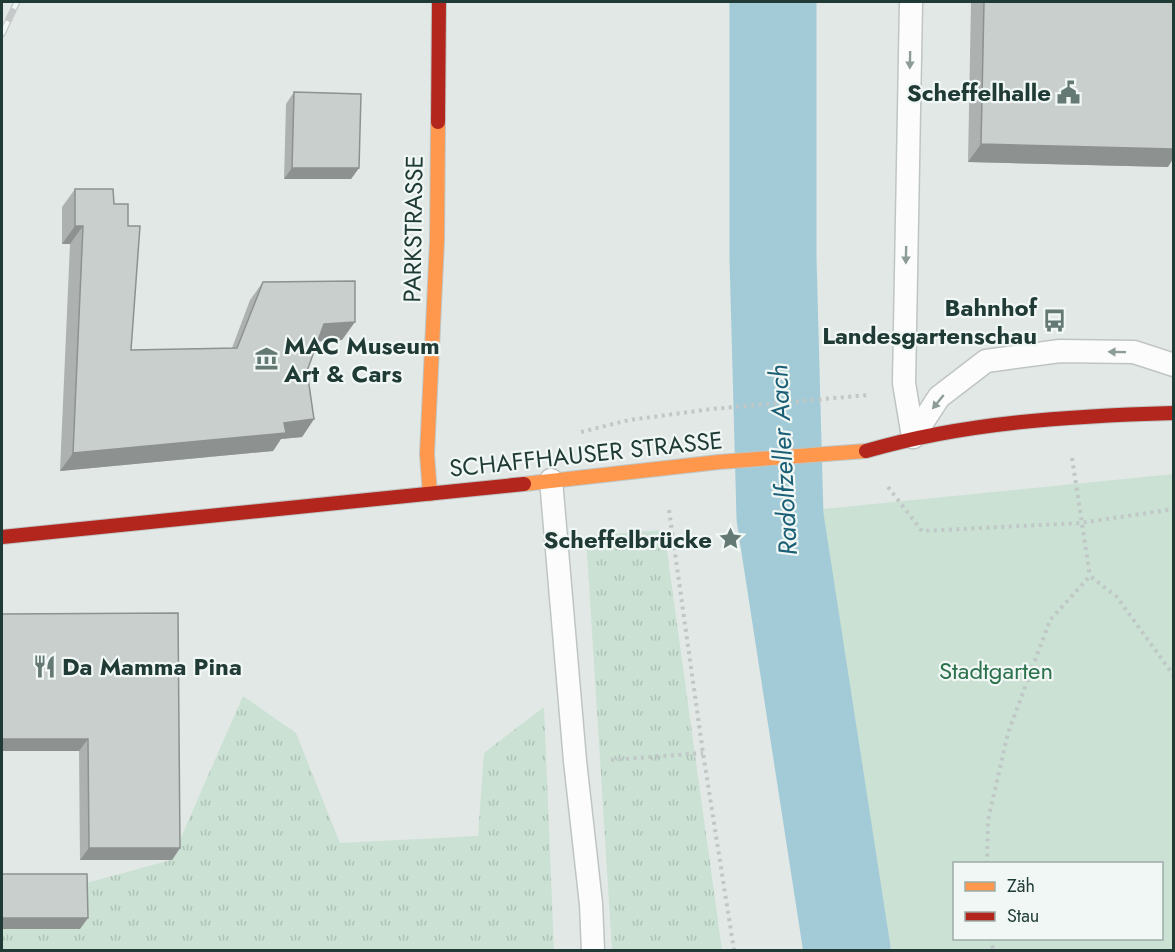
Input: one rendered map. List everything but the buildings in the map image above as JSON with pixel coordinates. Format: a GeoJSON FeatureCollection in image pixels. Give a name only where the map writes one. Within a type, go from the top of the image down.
{"type":"FeatureCollection","features":[{"type":"Feature","properties":{"kind":"main road","name":"PARKSTRASSE"},"geometry":{"type":"LineString","coordinates":[[430,494],[427,454],[437,241],[439,2]]}},
{"type":"Feature","properties":{"kind":"main road","name":"SCHAFFHAUSER STRASSE"},"geometry":{"type":"LineString","coordinates":[[2,537],[719,462],[861,452],[913,437],[1068,416],[1173,413]]}},
{"type":"Feature","properties":{"kind":"lane"},"geometry":{"type":"LineString","coordinates":[[911,2],[904,383],[913,437]]}},
{"type":"Feature","properties":{"kind":"lane"},"geometry":{"type":"LineString","coordinates":[[913,437],[939,397],[986,361],[1071,351],[1134,352],[1173,365]]}},
{"type":"Feature","properties":{"kind":"lane"},"geometry":{"type":"LineString","coordinates":[[552,480],[575,761],[591,904],[593,951]]}},
{"type":"Feature","properties":{"kind":"path"},"geometry":{"type":"LineString","coordinates":[[571,435],[628,420],[712,409],[859,397]]}},
{"type":"Feature","properties":{"kind":"path"},"geometry":{"type":"LineString","coordinates":[[1068,416],[1080,523],[1090,576],[1117,597],[1173,676]]}},
{"type":"Feature","properties":{"kind":"path"},"geometry":{"type":"LineString","coordinates":[[861,452],[922,531],[1080,523],[1173,509]]}},
{"type":"Feature","properties":{"kind":"path"},"geometry":{"type":"LineString","coordinates":[[667,499],[734,951]]}},
{"type":"Feature","properties":{"kind":"path"},"geometry":{"type":"LineString","coordinates":[[987,862],[988,820],[1008,733],[1050,620],[1090,576]]}},
{"type":"Feature","properties":{"kind":"path"},"geometry":{"type":"LineString","coordinates":[[575,761],[703,753]]}},
{"type":"Feature","properties":{"kind":"green space","name":"Stadtgarten"},"geometry":{"type":"Polygon","coordinates":[[[1173,474],[1173,950],[862,950],[793,512],[1173,474]]]}},
{"type":"Feature","properties":{"kind":"green space"},"geometry":{"type":"Polygon","coordinates":[[[664,530],[722,950],[612,950],[586,536],[664,530]]]}},
{"type":"Feature","properties":{"kind":"green space"},"geometry":{"type":"Polygon","coordinates":[[[243,696],[296,733],[340,843],[478,836],[484,753],[544,707],[554,950],[2,950],[2,929],[80,929],[79,885],[171,860],[243,696]]]}},
{"type":"Feature","properties":{"kind":"waterway","name":"Radolfzeller Aach"},"geometry":{"type":"LineString","coordinates":[[773,2],[773,258],[780,517],[847,950]]}},
{"type":"Feature","properties":{"kind":"railway"},"geometry":{"type":"LineString","coordinates":[[2,34],[17,2]]}},
{"type":"Feature","properties":{"kind":"traffic: slow"},"geometry":{"type":"LineString","coordinates":[[430,494],[427,454],[437,241],[438,122]]}},
{"type":"Feature","properties":{"kind":"traffic: slow"},"geometry":{"type":"LineString","coordinates":[[524,484],[719,462],[866,451]]}},
{"type":"Feature","properties":{"kind":"traffic: jam"},"geometry":{"type":"LineString","coordinates":[[438,122],[439,2]]}},
{"type":"Feature","properties":{"kind":"traffic: jam"},"geometry":{"type":"LineString","coordinates":[[866,451],[942,433],[1019,422],[1174,413]]}},
{"type":"Feature","properties":{"kind":"traffic: jam"},"geometry":{"type":"LineString","coordinates":[[2,537],[524,484]]}},
{"type":"Feature","properties":{"kind":"place","name":"Scheffelhalle"},"geometry":{"type":"Point","coordinates":[1069,92]}},
{"type":"Feature","properties":{"kind":"place","name":"Bahnhof Landesgartenschau"},"geometry":{"type":"Point","coordinates":[1055,321]}},
{"type":"Feature","properties":{"kind":"place","name":"MAC Museum Art & Cars"},"geometry":{"type":"Point","coordinates":[266,359]}},
{"type":"Feature","properties":{"kind":"place","name":"Scheffelbrücke"},"geometry":{"type":"Point","coordinates":[730,539]}},
{"type":"Feature","properties":{"kind":"place","name":"Da Mamma Pina"},"geometry":{"type":"Point","coordinates":[44,666]}}]}
